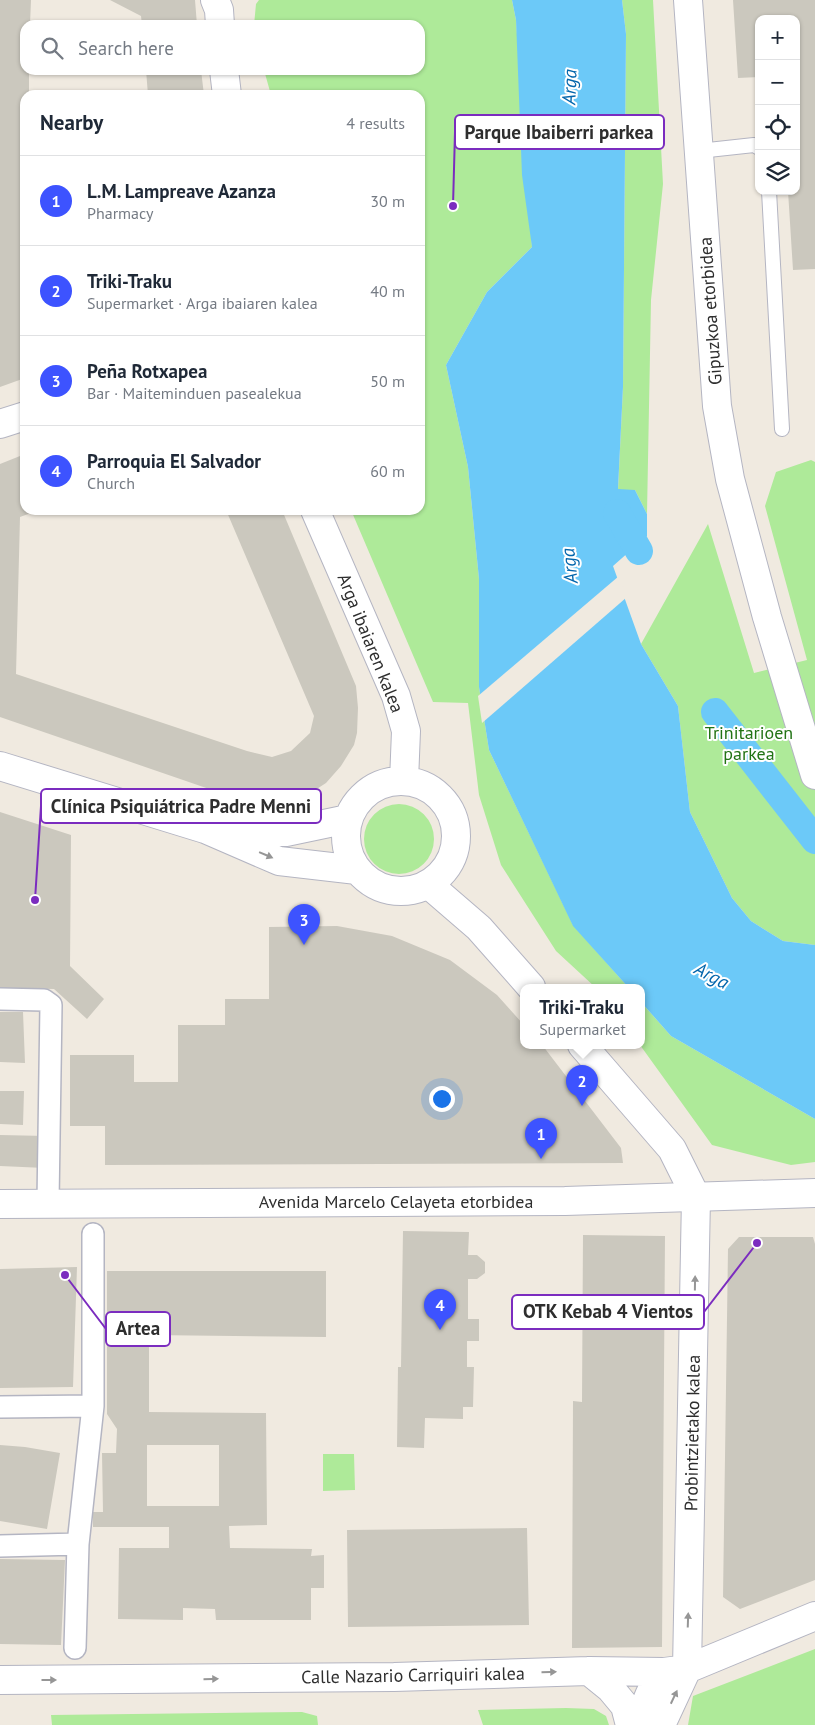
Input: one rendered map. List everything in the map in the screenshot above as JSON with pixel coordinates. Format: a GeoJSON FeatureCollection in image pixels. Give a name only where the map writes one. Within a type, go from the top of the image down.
{"type":"FeatureCollection","features":[{"type":"Feature","properties":{"kind":"street","name":"Gipuzkoa etorbidea"},"geometry":{"type":"LineString","coordinates":[[688,0],[717,406],[730,479],[767,617],[815,775]]}},
{"type":"Feature","properties":{"kind":"street"},"geometry":{"type":"LineString","coordinates":[[225,75],[226,90]]}},
{"type":"Feature","properties":{"kind":"street"},"geometry":{"type":"LineString","coordinates":[[0,424],[20,418]]}},
{"type":"Feature","properties":{"kind":"street","name":"Arga ibaiaren kalea"},"geometry":{"type":"LineString","coordinates":[[317,515],[396,696],[406,731],[404,781]]}},
{"type":"Feature","properties":{"kind":"street"},"geometry":{"type":"LineString","coordinates":[[0,766],[205,829],[279,861],[357,870]]}},
{"type":"Feature","properties":{"kind":"street"},"geometry":{"type":"LineString","coordinates":[[404,781],[421,785],[437,794],[448,807],[455,824],[456,841],[452,858],[442,874],[428,884],[414,890],[398,892],[382,888],[368,881],[357,870],[348,854],[345,837],[348,820],[356,803],[369,791],[386,783],[404,781]]}},
{"type":"Feature","properties":{"kind":"street"},"geometry":{"type":"LineString","coordinates":[[205,829],[286,832],[348,820]]}},
{"type":"Feature","properties":{"kind":"street"},"geometry":{"type":"LineString","coordinates":[[428,884],[480,928],[528,984]]}},
{"type":"Feature","properties":{"kind":"street"},"geometry":{"type":"LineString","coordinates":[[0,999],[44,1000],[51,1005],[48,1202]]}},
{"type":"Feature","properties":{"kind":"street"},"geometry":{"type":"LineString","coordinates":[[585,1049],[672,1149],[696,1197]]}},
{"type":"Feature","properties":{"kind":"street","name":"Avenida Marcelo Celayeta etorbidea"},"geometry":{"type":"LineString","coordinates":[[0,1204],[48,1202],[565,1201],[807,1196]]}},
{"type":"Feature","properties":{"kind":"street","name":"Probintzietako kalea"},"geometry":{"type":"LineString","coordinates":[[676,1671],[696,1197]]}},
{"type":"Feature","properties":{"kind":"street"},"geometry":{"type":"LineString","coordinates":[[75,1648],[78,1544],[93,1406],[93,1234]]}},
{"type":"Feature","properties":{"kind":"street"},"geometry":{"type":"LineString","coordinates":[[0,1407],[93,1406]]}},
{"type":"Feature","properties":{"kind":"street"},"geometry":{"type":"LineString","coordinates":[[0,1546],[78,1544]]}},
{"type":"Feature","properties":{"kind":"street","name":"Calle Nazario Carriquiri kalea"},"geometry":{"type":"LineString","coordinates":[[0,1680],[394,1677],[590,1671],[676,1671],[815,1616]]}},
{"type":"Feature","properties":{"kind":"street"},"geometry":{"type":"LineString","coordinates":[[590,1671],[610,1688],[625,1706],[630,1725]]}},
{"type":"Feature","properties":{"kind":"street"},"geometry":{"type":"LineString","coordinates":[[639,1725],[646,1702],[656,1681],[676,1671]]}},
{"type":"Feature","properties":{"kind":"street"},"geometry":{"type":"LineString","coordinates":[[661,1725],[676,1671]]}},
{"type":"Feature","properties":{"kind":"lane"},"geometry":{"type":"LineString","coordinates":[[699,151],[755,146]]}},
{"type":"Feature","properties":{"kind":"lane"},"geometry":{"type":"LineString","coordinates":[[769,195],[782,429]]}},
{"type":"Feature","properties":{"kind":"green space"},"geometry":{"type":"Polygon","coordinates":[[[259,0],[512,0],[516,20],[532,247],[487,292],[446,365],[468,467],[479,579],[479,687],[489,750],[573,925],[625,984],[592,984],[556,951],[501,865],[479,795],[468,703],[433,702],[353,515],[425,515],[425,90],[270,90],[265,75],[425,75],[425,20],[254,20],[256,4],[259,0]]]}},
{"type":"Feature","properties":{"kind":"green space"},"geometry":{"type":"Polygon","coordinates":[[[622,0],[653,0],[663,184],[651,300],[647,514],[635,490],[618,490],[623,387],[626,34],[622,0]]]}},
{"type":"Feature","properties":{"kind":"green space","name":"Trinitarioen parkea"},"geometry":{"type":"Polygon","coordinates":[[[811,460],[815,462],[815,945],[783,941],[751,921],[732,898],[690,812],[678,706],[641,644],[708,524],[754,673],[807,660],[765,506],[776,472],[811,460]]]}},
{"type":"Feature","properties":{"kind":"green space"},"geometry":{"type":"Polygon","coordinates":[[[399,804],[412,807],[424,814],[431,826],[434,839],[431,852],[424,864],[412,871],[399,874],[386,871],[374,864],[367,852],[364,839],[367,826],[374,814],[386,807],[399,804]]]}},
{"type":"Feature","properties":{"kind":"green space"},"geometry":{"type":"Polygon","coordinates":[[[645,1007],[671,1036],[815,1119],[815,1162],[791,1165],[712,1145],[643,1049],[645,1049],[645,1007]]]}},
{"type":"Feature","properties":{"kind":"green space"},"geometry":{"type":"Polygon","coordinates":[[[323,1454],[354,1454],[355,1490],[323,1491],[323,1454]]]}},
{"type":"Feature","properties":{"kind":"green space"},"geometry":{"type":"Polygon","coordinates":[[[815,1649],[815,1725],[688,1725],[693,1696],[815,1649]]]}},
{"type":"Feature","properties":{"kind":"green space"},"geometry":{"type":"Polygon","coordinates":[[[594,1709],[606,1716],[609,1725],[483,1725],[478,1710],[594,1709]]]}},
{"type":"Feature","properties":{"kind":"green space"},"geometry":{"type":"Polygon","coordinates":[[[302,1712],[317,1716],[318,1725],[52,1725],[51,1715],[302,1712]]]}},
{"type":"Feature","properties":{"kind":"water","name":"Arga"},"geometry":{"type":"Polygon","coordinates":[[[512,0],[622,0],[626,34],[623,387],[618,489],[635,490],[647,514],[647,536],[613,566],[641,644],[678,706],[690,812],[732,898],[751,921],[783,941],[815,945],[815,1119],[671,1036],[645,1007],[645,984],[625,984],[573,926],[489,750],[479,687],[479,579],[468,467],[446,365],[487,292],[532,247],[522,175],[516,20],[512,0]]]}},
{"type":"Feature","properties":{"kind":"pier"},"geometry":{"type":"Polygon","coordinates":[[[619,576],[627,597],[482,723],[478,696],[619,576]]]}},
{"type":"Feature","properties":{"kind":"building"},"geometry":{"type":"Polygon","coordinates":[[[0,0],[31,0],[30,20],[20,20],[20,75],[29,75],[29,90],[20,90],[20,380],[0,387],[0,0]]]}},
{"type":"Feature","properties":{"kind":"building"},"geometry":{"type":"Polygon","coordinates":[[[110,0],[195,0],[197,20],[141,20],[141,16],[110,0]]]}},
{"type":"Feature","properties":{"kind":"building"},"geometry":{"type":"Polygon","coordinates":[[[733,0],[815,0],[815,269],[793,270],[788,195],[800,195],[800,15],[755,15],[755,77],[738,78],[733,0]]]}},
{"type":"Feature","properties":{"kind":"building"},"geometry":{"type":"Polygon","coordinates":[[[146,75],[202,75],[203,90],[148,90],[146,75]]]}},
{"type":"Feature","properties":{"kind":"building"},"geometry":{"type":"Polygon","coordinates":[[[20,456],[20,515],[25,515],[20,517],[16,674],[247,751],[272,757],[291,751],[310,733],[314,716],[228,515],[284,515],[356,686],[358,708],[357,733],[354,745],[341,766],[326,783],[312,792],[295,799],[273,803],[253,801],[215,791],[0,717],[0,464],[20,456]]]}},
{"type":"Feature","properties":{"kind":"building"},"geometry":{"type":"Polygon","coordinates":[[[0,812],[71,835],[70,966],[104,999],[87,1019],[54,989],[0,988],[0,812]]]}},
{"type":"Feature","properties":{"kind":"building"},"geometry":{"type":"Polygon","coordinates":[[[337,926],[392,936],[450,960],[497,995],[520,1021],[520,1049],[545,1049],[621,1148],[623,1163],[105,1165],[105,1126],[70,1126],[70,1055],[134,1055],[134,1082],[178,1082],[178,1025],[225,1025],[225,999],[269,999],[269,927],[337,926]]]}},
{"type":"Feature","properties":{"kind":"building"},"geometry":{"type":"Polygon","coordinates":[[[0,1012],[23,1012],[25,1063],[0,1062],[0,1012]]]}},
{"type":"Feature","properties":{"kind":"building"},"geometry":{"type":"Polygon","coordinates":[[[0,1091],[24,1091],[23,1125],[0,1124],[0,1091]]]}},
{"type":"Feature","properties":{"kind":"building"},"geometry":{"type":"Polygon","coordinates":[[[0,1135],[46,1136],[45,1168],[0,1166],[0,1135]]]}},
{"type":"Feature","properties":{"kind":"building"},"geometry":{"type":"Polygon","coordinates":[[[403,1231],[469,1232],[468,1255],[477,1255],[485,1262],[485,1273],[477,1279],[468,1279],[468,1319],[479,1319],[479,1341],[467,1341],[467,1367],[474,1367],[473,1407],[463,1407],[463,1419],[425,1418],[424,1448],[397,1447],[398,1367],[401,1367],[403,1231]]]}},
{"type":"Feature","properties":{"kind":"building"},"geometry":{"type":"Polygon","coordinates":[[[583,1235],[665,1236],[662,1647],[572,1648],[573,1401],[582,1402],[583,1235]]]}},
{"type":"Feature","properties":{"kind":"building"},"geometry":{"type":"Polygon","coordinates":[[[739,1237],[813,1237],[815,1244],[815,1580],[740,1609],[723,1597],[728,1249],[739,1237]]]}},
{"type":"Feature","properties":{"kind":"building"},"geometry":{"type":"Polygon","coordinates":[[[77,1267],[73,1387],[0,1388],[0,1269],[77,1267]]]}},
{"type":"Feature","properties":{"kind":"building"},"geometry":{"type":"Polygon","coordinates":[[[107,1271],[326,1271],[326,1337],[149,1335],[149,1412],[266,1413],[267,1525],[229,1526],[230,1548],[312,1549],[311,1556],[324,1555],[324,1588],[311,1588],[311,1620],[216,1620],[215,1609],[183,1608],[183,1620],[118,1619],[119,1548],[169,1548],[169,1527],[93,1527],[93,1512],[103,1512],[102,1453],[116,1453],[117,1429],[107,1414],[107,1271]],[[147,1445],[147,1506],[219,1506],[219,1445],[147,1445]]]}},
{"type":"Feature","properties":{"kind":"building"},"geometry":{"type":"Polygon","coordinates":[[[0,1445],[60,1453],[47,1529],[0,1521],[0,1445]]]}},
{"type":"Feature","properties":{"kind":"building"},"geometry":{"type":"Polygon","coordinates":[[[527,1528],[529,1625],[348,1627],[347,1530],[527,1528]]]}},
{"type":"Feature","properties":{"kind":"building"},"geometry":{"type":"Polygon","coordinates":[[[0,1559],[65,1560],[61,1645],[0,1644],[0,1559]]]}},
{"type":"Feature","properties":{"kind":"waterway"},"geometry":{"type":"LineString","coordinates":[[617,513],[639,551]]}},
{"type":"Feature","properties":{"kind":"waterway"},"geometry":{"type":"LineString","coordinates":[[715,712],[815,840]]}},
{"type":"Feature","properties":{"kind":"place","name":"Parque Ibaiberri parkea"},"geometry":{"type":"Point","coordinates":[453,206]}},
{"type":"Feature","properties":{"kind":"place","name":"Clínica Psiquiátrica Padre Menni"},"geometry":{"type":"Point","coordinates":[35,900]}},
{"type":"Feature","properties":{"kind":"place","name":"Peña Rotxapea"},"geometry":{"type":"Point","coordinates":[304,945]}},
{"type":"Feature","properties":{"kind":"place","name":"Triki-Traku"},"geometry":{"type":"Point","coordinates":[582,1106]}},
{"type":"Feature","properties":{"kind":"place","name":"L.M. Lampreave Azanza"},"geometry":{"type":"Point","coordinates":[541,1159]}},
{"type":"Feature","properties":{"kind":"place","name":"OTK Kebab 4 Vientos"},"geometry":{"type":"Point","coordinates":[757,1243]}},
{"type":"Feature","properties":{"kind":"place","name":"Artea"},"geometry":{"type":"Point","coordinates":[65,1275]}},
{"type":"Feature","properties":{"kind":"place","name":"Parroquia El Salvador"},"geometry":{"type":"Point","coordinates":[440,1330]}}]}
